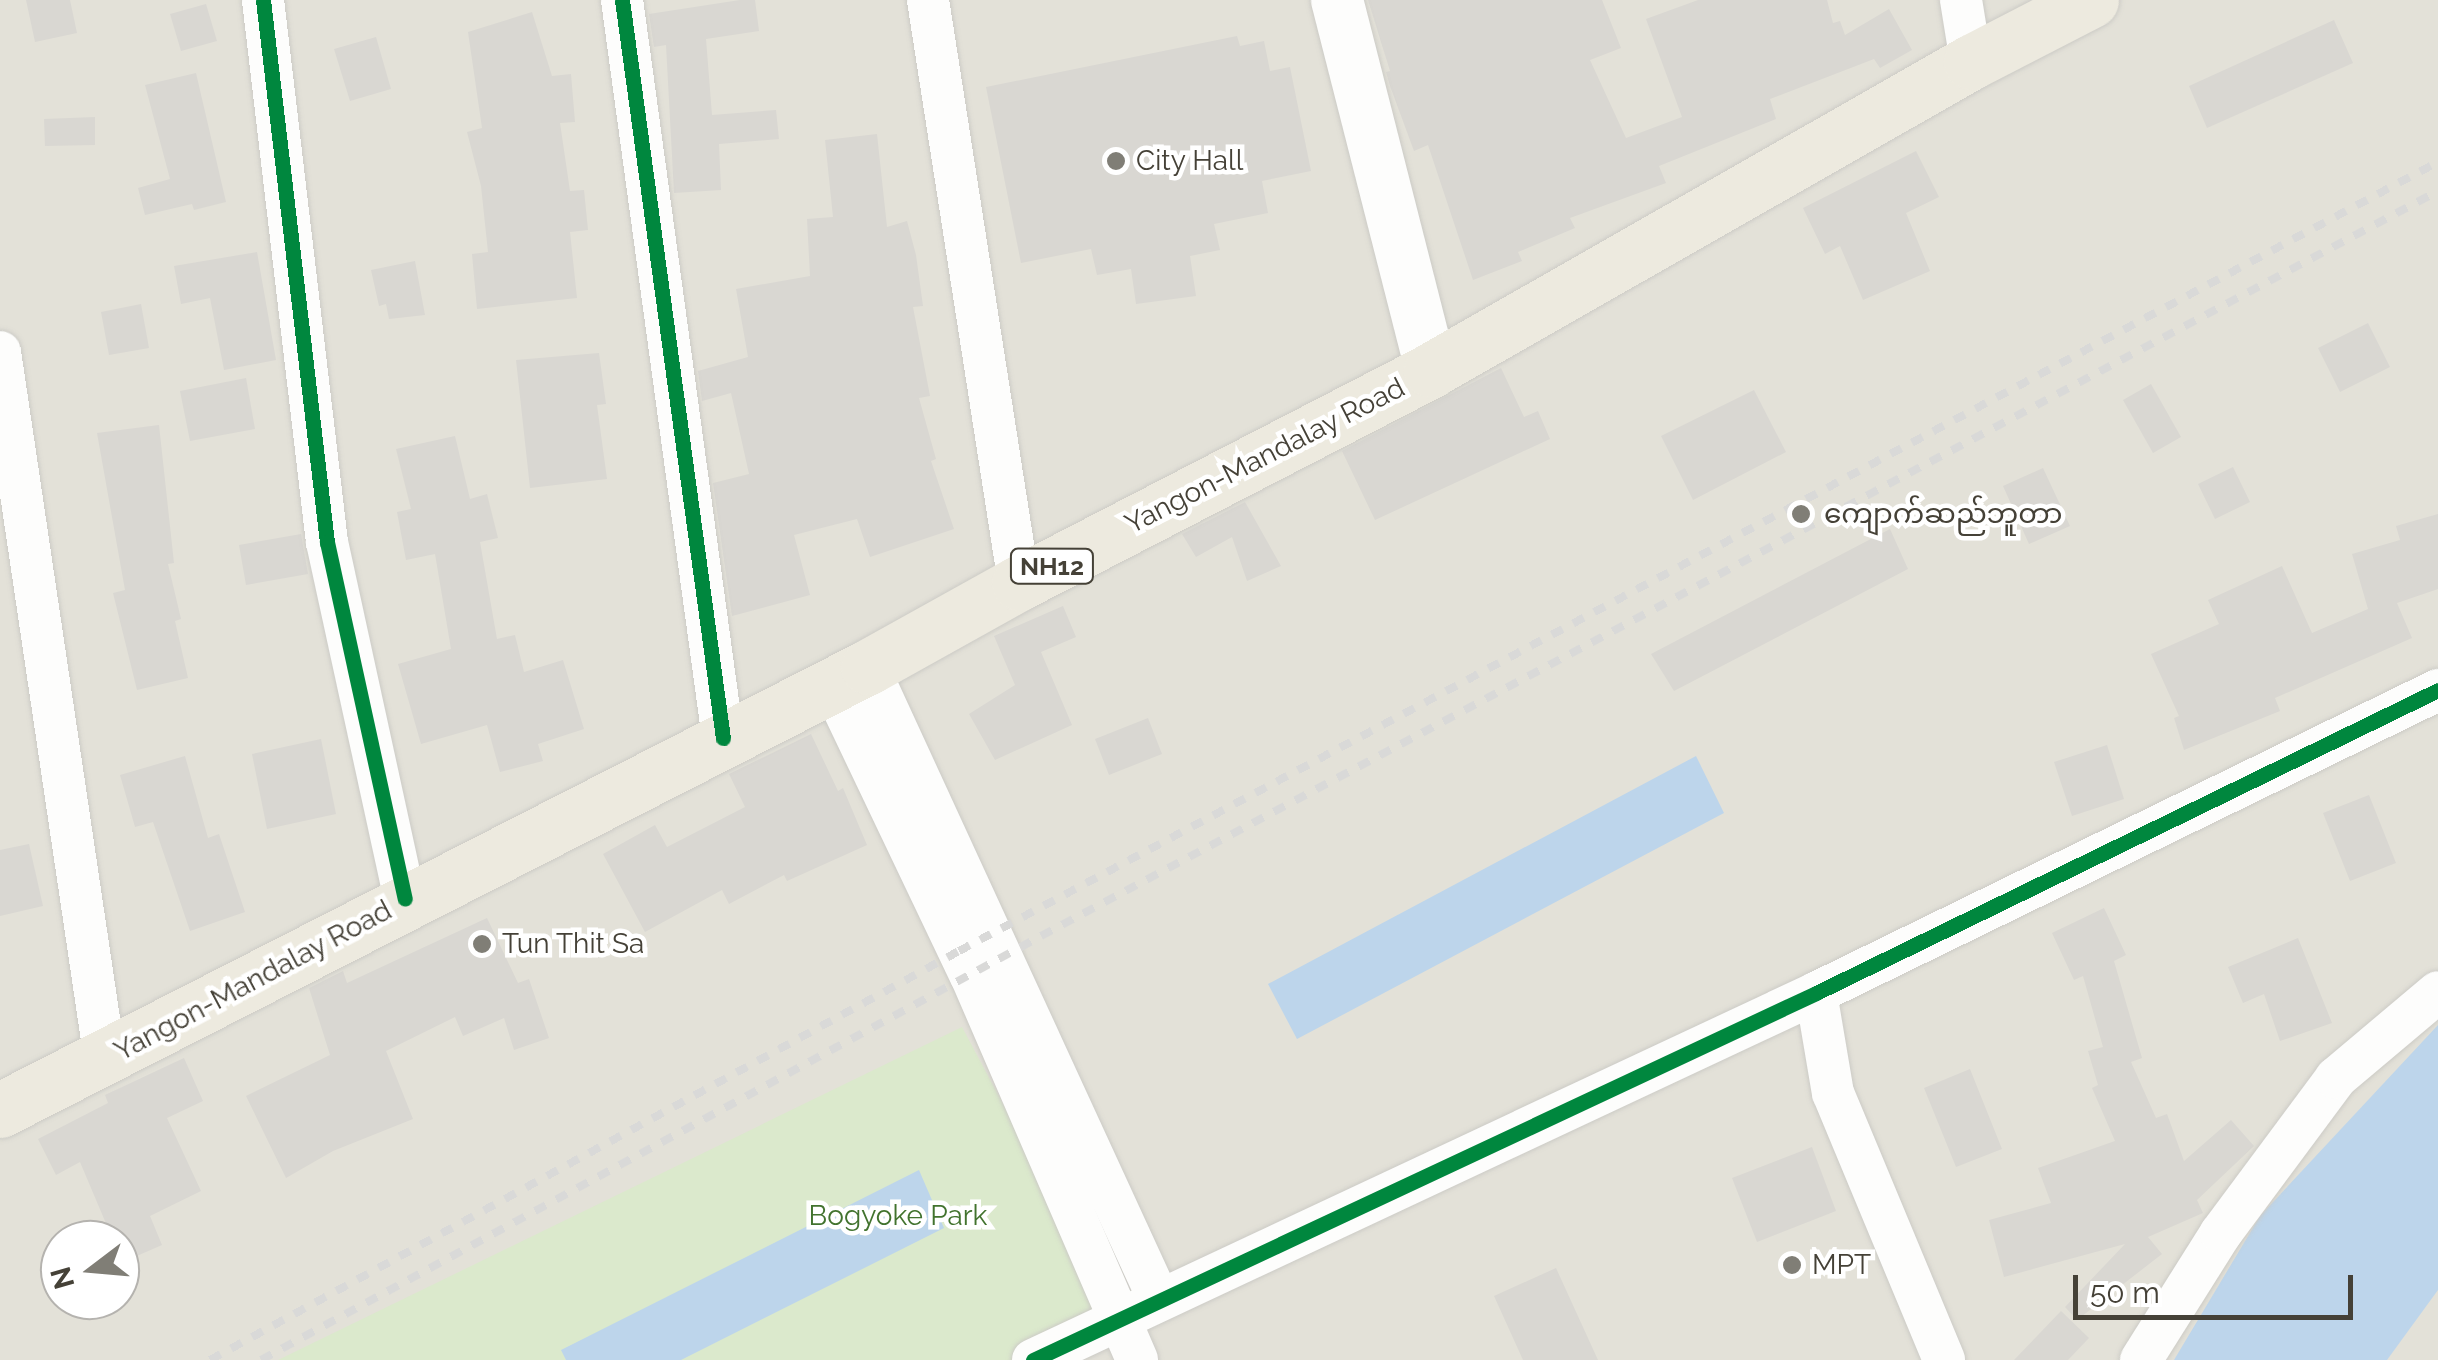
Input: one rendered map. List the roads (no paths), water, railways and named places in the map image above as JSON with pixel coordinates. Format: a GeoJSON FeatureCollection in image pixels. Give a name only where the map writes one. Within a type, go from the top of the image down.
{"type":"FeatureCollection","features":[{"type":"Feature","properties":{"kind":"highway","name":"Yangon-Mandalay Road"},"geometry":{"type":"LineString","coordinates":[[0,1110],[105,1060],[405,900],[850,676],[1019,583],[1431,370],[1970,62],[2091,0]]}},
{"type":"Feature","properties":{"kind":"street"},"geometry":{"type":"LineString","coordinates":[[264,0],[327,542],[405,900]]}},
{"type":"Feature","properties":{"kind":"street"},"geometry":{"type":"LineString","coordinates":[[622,0],[723,738]]}},
{"type":"Feature","properties":{"kind":"street"},"geometry":{"type":"LineString","coordinates":[[928,0],[1019,583]]}},
{"type":"Feature","properties":{"kind":"street"},"geometry":{"type":"LineString","coordinates":[[1336,0],[1431,370]]}},
{"type":"Feature","properties":{"kind":"street"},"geometry":{"type":"LineString","coordinates":[[1961,0],[1970,62]]}},
{"type":"Feature","properties":{"kind":"street"},"geometry":{"type":"LineString","coordinates":[[0,352],[105,1060]]}},
{"type":"Feature","properties":{"kind":"street"},"geometry":{"type":"LineString","coordinates":[[850,676],[1159,1300]]}},
{"type":"Feature","properties":{"kind":"street"},"geometry":{"type":"LineString","coordinates":[[850,676],[970,976],[1137,1360]]}},
{"type":"Feature","properties":{"kind":"street"},"geometry":{"type":"LineString","coordinates":[[1033,1360],[1816,993],[2438,690]]}},
{"type":"Feature","properties":{"kind":"street"},"geometry":{"type":"LineString","coordinates":[[2141,1360],[2221,1233],[2336,1078],[2438,992]]}},
{"type":"Feature","properties":{"kind":"street"},"geometry":{"type":"LineString","coordinates":[[1816,993],[1833,1092],[1944,1360]]}},
{"type":"Feature","properties":{"kind":"water"},"geometry":{"type":"Polygon","coordinates":[[[1696,756],[1724,813],[1297,1039],[1268,984],[1696,756]]]}},
{"type":"Feature","properties":{"kind":"water"},"geometry":{"type":"Polygon","coordinates":[[[2438,1025],[2438,1290],[2387,1360],[2174,1360],[2260,1216],[2438,1025]]]}},
{"type":"Feature","properties":{"kind":"water"},"geometry":{"type":"Polygon","coordinates":[[[919,1170],[944,1228],[681,1360],[566,1360],[561,1350],[919,1170]]]}},
{"type":"Feature","properties":{"kind":"railway"},"geometry":{"type":"LineString","coordinates":[[210,1360],[959,951],[2438,162]]}},
{"type":"Feature","properties":{"kind":"railway"},"geometry":{"type":"LineString","coordinates":[[261,1360],[1041,936],[2438,191]]}},
{"type":"Feature","properties":{"kind":"place","name":"City Hall"},"geometry":{"type":"Point","coordinates":[1116,161]}},
{"type":"Feature","properties":{"kind":"place","name":"ကျောက်ဆည်ဘူတာ"},"geometry":{"type":"Point","coordinates":[1801,514]}},
{"type":"Feature","properties":{"kind":"place","name":"Tun Thit Sa"},"geometry":{"type":"Point","coordinates":[482,944]}},
{"type":"Feature","properties":{"kind":"place","name":"MPT"},"geometry":{"type":"Point","coordinates":[1792,1265]}},
{"type":"Feature","properties":{"kind":"park label","name":"Bogyoke Park"},"geometry":{"type":"Point","coordinates":[898,1216]}}]}
